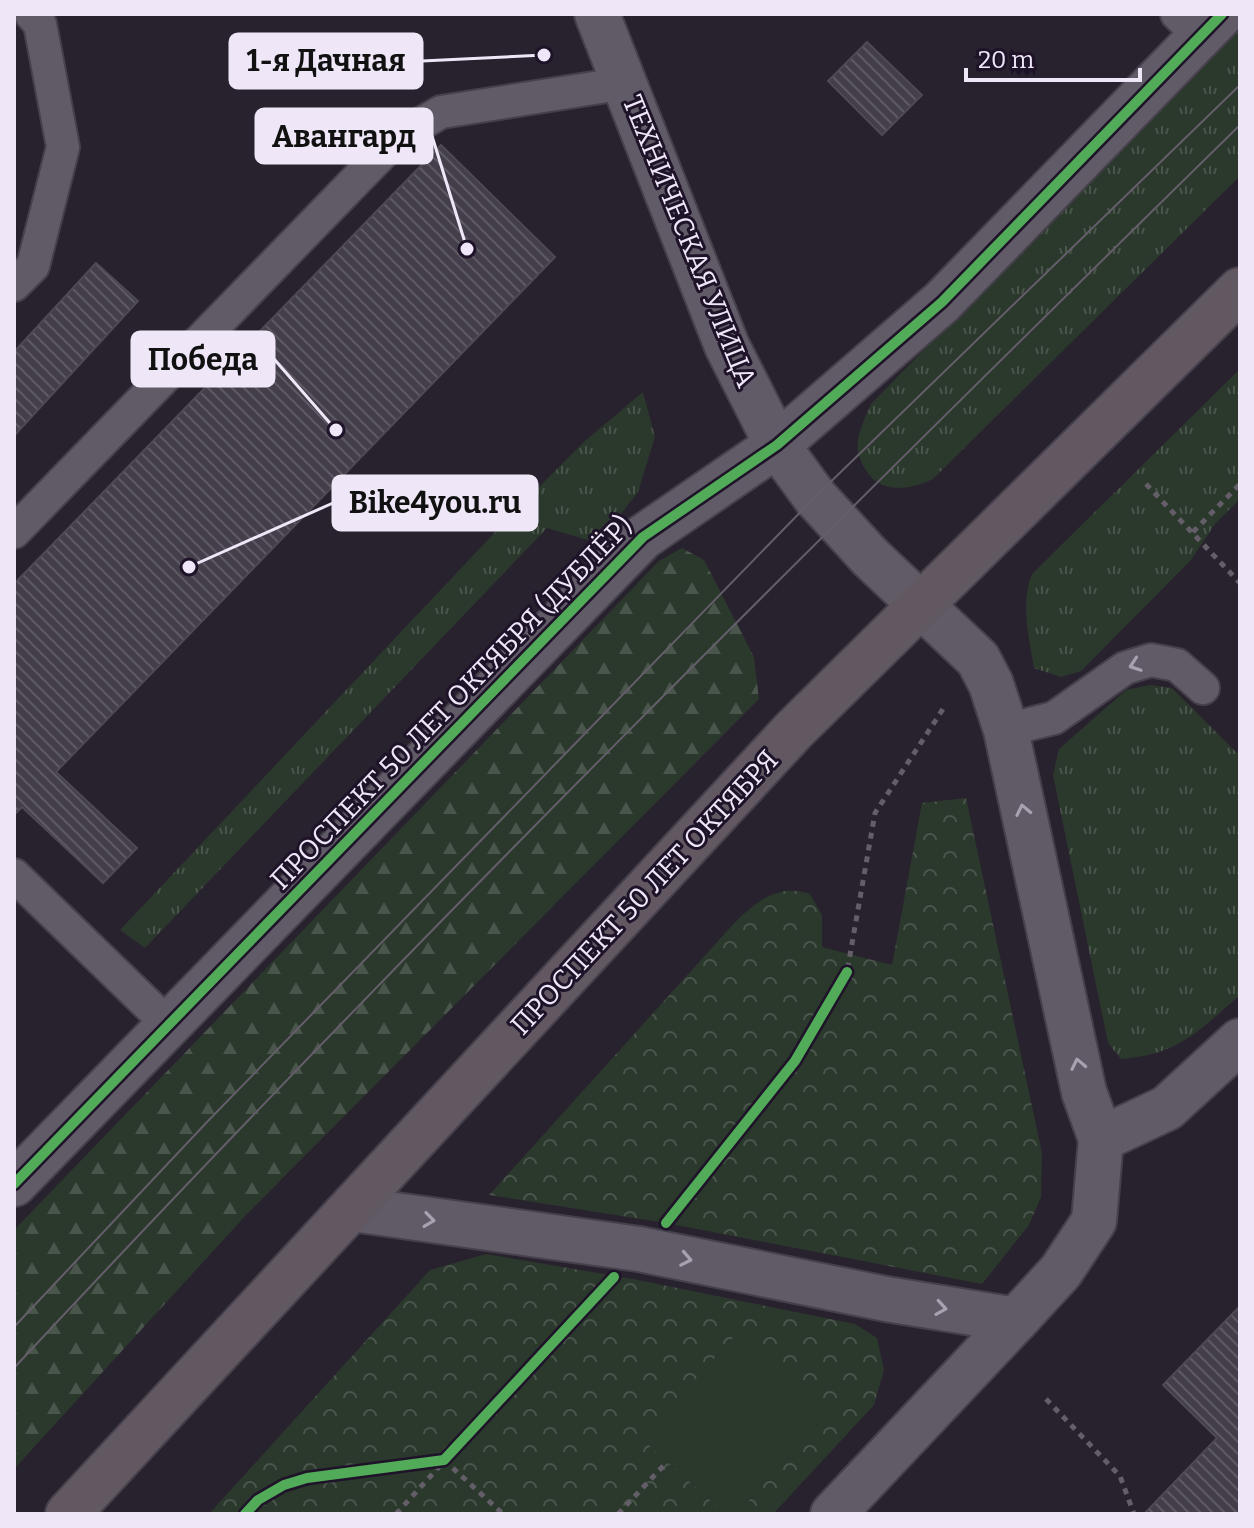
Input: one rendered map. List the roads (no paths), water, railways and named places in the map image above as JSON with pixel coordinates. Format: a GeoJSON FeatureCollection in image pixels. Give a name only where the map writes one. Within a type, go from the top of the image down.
{"type":"FeatureCollection","features":[{"type":"Feature","properties":{"kind":"main road","name":"ТЕХНИЧЕСКАЯ УЛИЦА"},"geometry":{"type":"LineString","coordinates":[[597,14],[727,346],[777,445],[837,521],[978,659],[991,684],[1006,730],[1084,1092],[1101,1139]]}},
{"type":"Feature","properties":{"kind":"main road","name":"ПРОСПЕКТ 50 ЛЕТ ОКТЯБРЯ (ДУБЛЁР)"},"geometry":{"type":"LineString","coordinates":[[14,1184],[643,537],[777,445],[942,302],[1200,21]]}},
{"type":"Feature","properties":{"kind":"main road","name":"ПРОСПЕКТ 50 ЛЕТ ОКТЯБРЯ"},"geometry":{"type":"LineString","coordinates":[[68,1514],[793,731],[1240,290]]}},
{"type":"Feature","properties":{"kind":"main road"},"geometry":{"type":"LineString","coordinates":[[833,1514],[1061,1271],[1094,1221],[1101,1139],[1167,1108],[1240,1041]]}},
{"type":"Feature","properties":{"kind":"main road"},"geometry":{"type":"LineString","coordinates":[[352,1209],[639,1249],[886,1299],[1016,1320]]}},
{"type":"Feature","properties":{"kind":"lane"},"geometry":{"type":"LineString","coordinates":[[14,285],[33,266],[63,147],[40,24],[31,14]]}},
{"type":"Feature","properties":{"kind":"lane"},"geometry":{"type":"LineString","coordinates":[[14,532],[398,137],[441,112],[626,83]]}},
{"type":"Feature","properties":{"kind":"lane"},"geometry":{"type":"LineString","coordinates":[[1006,730],[1054,718],[1125,668],[1151,660],[1177,665],[1203,688]]}},
{"type":"Feature","properties":{"kind":"lane"},"geometry":{"type":"LineString","coordinates":[[14,875],[169,1025]]}},
{"type":"Feature","properties":{"kind":"tram line"},"geometry":{"type":"LineString","coordinates":[[14,1327],[207,1122],[815,497],[1240,85]]}},
{"type":"Feature","properties":{"kind":"tram line"},"geometry":{"type":"LineString","coordinates":[[14,1368],[315,1051],[620,739],[1240,125]]}},
{"type":"Feature","properties":{"kind":"place","name":"1-я Дачная"},"geometry":{"type":"Point","coordinates":[544,55]}},
{"type":"Feature","properties":{"kind":"place","name":"Авангард"},"geometry":{"type":"Point","coordinates":[467,249]}},
{"type":"Feature","properties":{"kind":"place","name":"Победа"},"geometry":{"type":"Point","coordinates":[336,430]}},
{"type":"Feature","properties":{"kind":"place","name":"Bike4you.ru"},"geometry":{"type":"Point","coordinates":[189,567]}}]}
